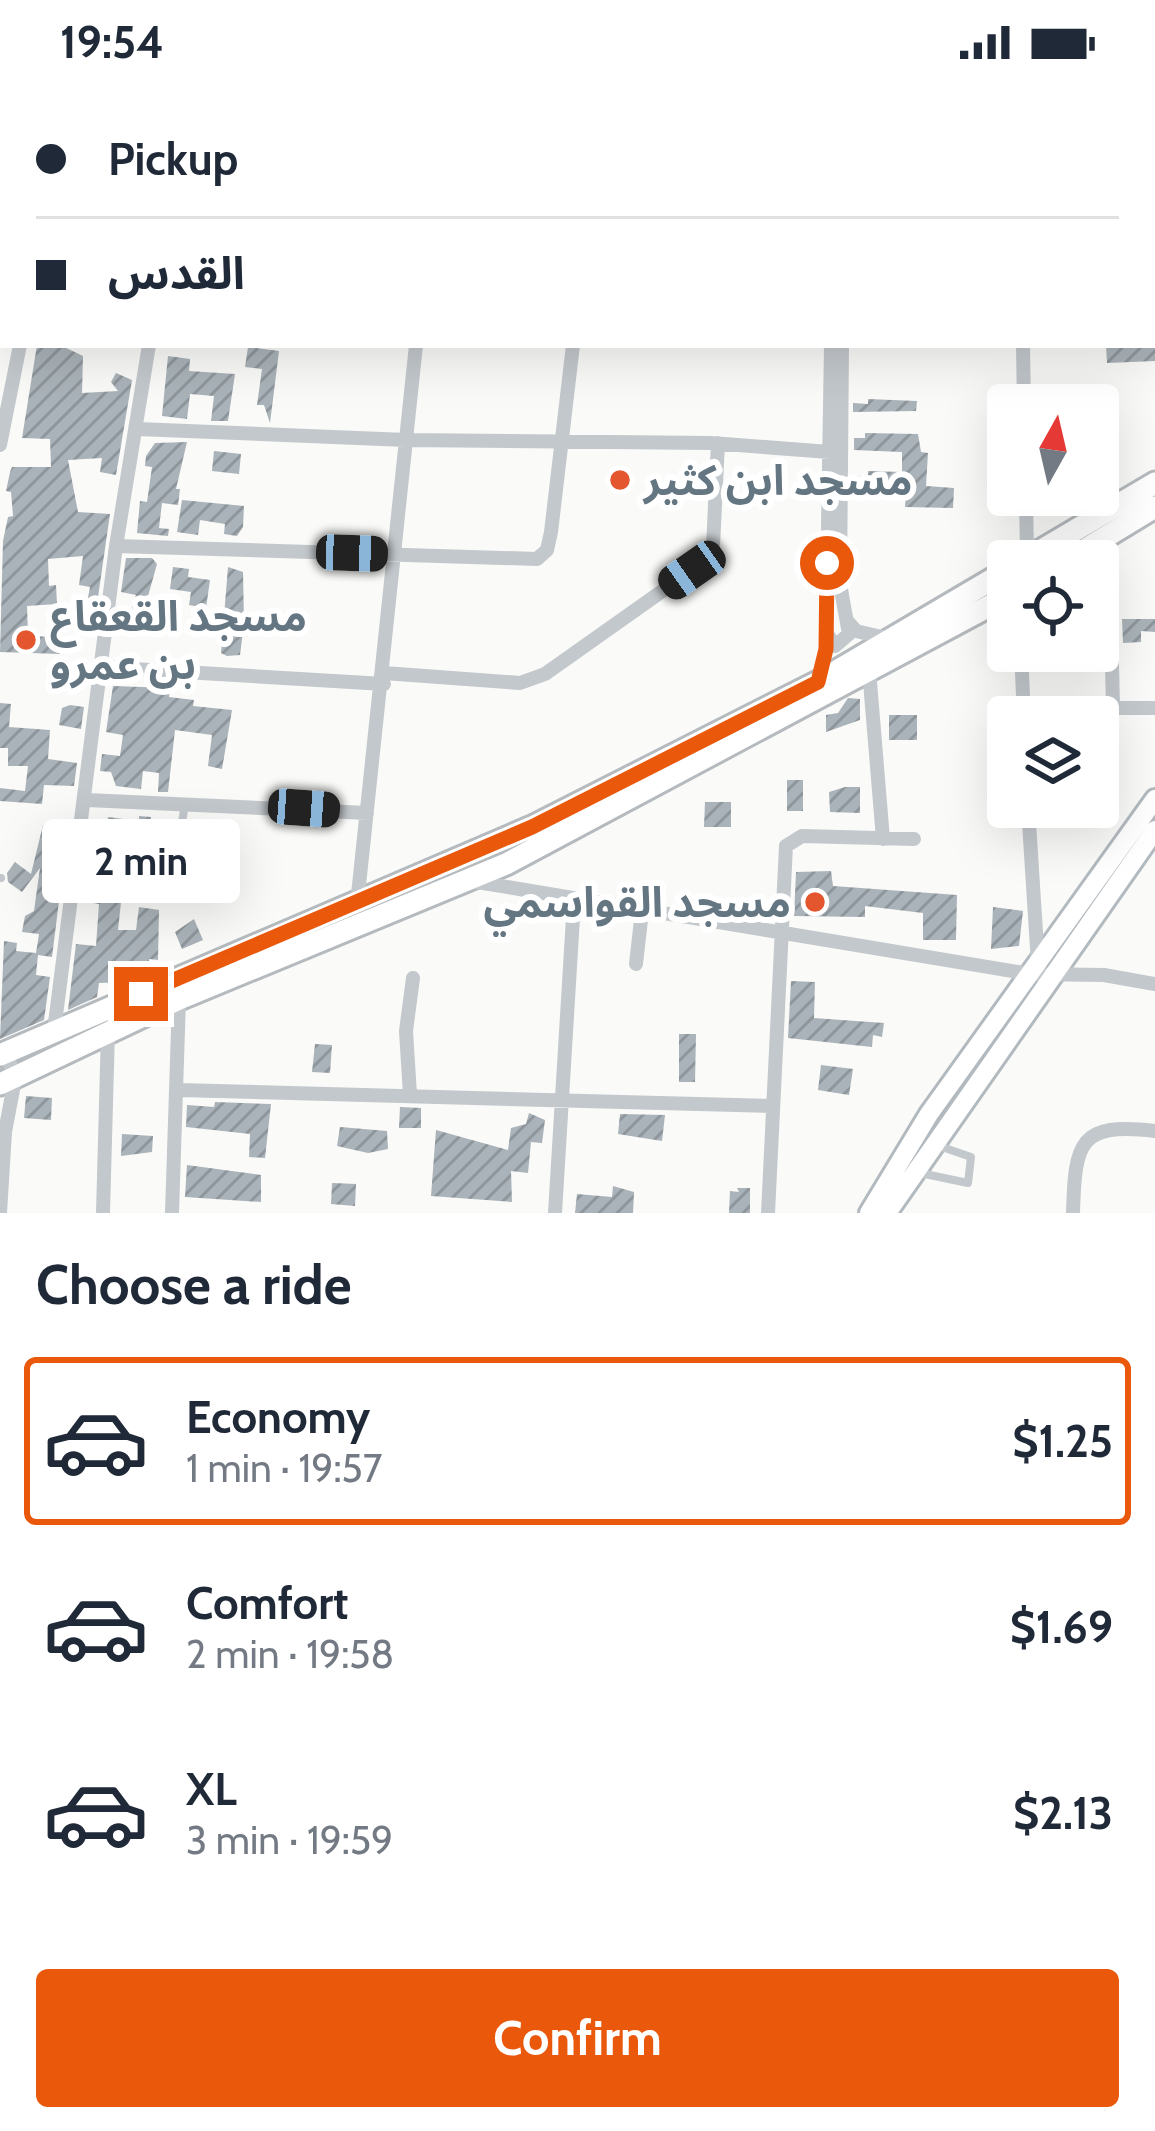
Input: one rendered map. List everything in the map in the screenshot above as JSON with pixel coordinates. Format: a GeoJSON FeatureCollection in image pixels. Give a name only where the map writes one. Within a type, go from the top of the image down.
{"type":"FeatureCollection","features":[{"type":"Feature","properties":{"kind":"main road"},"geometry":{"type":"LineString","coordinates":[[1058,540],[1155,483]]}},
{"type":"Feature","properties":{"kind":"main road"},"geometry":{"type":"LineString","coordinates":[[1101,540],[1155,507]]}},
{"type":"Feature","properties":{"kind":"main road"},"geometry":{"type":"LineString","coordinates":[[2,1054],[532,827],[818,682],[987,582]]}},
{"type":"Feature","properties":{"kind":"main road"},"geometry":{"type":"LineString","coordinates":[[8,1079],[179,999],[506,864],[987,607]]}},
{"type":"Feature","properties":{"kind":"main road"},"geometry":{"type":"LineString","coordinates":[[887,1213],[1155,800]]}},
{"type":"Feature","properties":{"kind":"main road"},"geometry":{"type":"LineString","coordinates":[[868,1213],[929,1114],[1155,830]]}},
{"type":"Feature","properties":{"kind":"street"},"geometry":{"type":"LineString","coordinates":[[54,1031],[56,983],[87,800],[116,546],[149,348]]}},
{"type":"Feature","properties":{"kind":"street"},"geometry":{"type":"LineString","coordinates":[[357,904],[416,348]]}},
{"type":"Feature","properties":{"kind":"street"},"geometry":{"type":"LineString","coordinates":[[116,546],[537,559],[549,542],[574,348]]}},
{"type":"Feature","properties":{"kind":"street"},"geometry":{"type":"LineString","coordinates":[[818,682],[826,629],[831,348]]}},
{"type":"Feature","properties":{"kind":"street"},"geometry":{"type":"LineString","coordinates":[[826,629],[829,642],[840,645],[849,634],[840,584],[842,348]]}},
{"type":"Feature","properties":{"kind":"street"},"geometry":{"type":"LineString","coordinates":[[1024,348],[1024,384]]}},
{"type":"Feature","properties":{"kind":"street"},"geometry":{"type":"LineString","coordinates":[[0,445],[8,371]]}},
{"type":"Feature","properties":{"kind":"street"},"geometry":{"type":"LineString","coordinates":[[136,429],[406,440],[718,443],[829,452]]}},
{"type":"Feature","properties":{"kind":"street"},"geometry":{"type":"LineString","coordinates":[[100,668],[520,683],[545,674],[692,570],[713,548],[718,443]]}},
{"type":"Feature","properties":{"kind":"street"},"geometry":{"type":"LineString","coordinates":[[848,622],[856,631],[890,638]]}},
{"type":"Feature","properties":{"kind":"street"},"geometry":{"type":"LineString","coordinates":[[869,670],[883,839]]}},
{"type":"Feature","properties":{"kind":"street"},"geometry":{"type":"LineString","coordinates":[[1119,708],[1155,708]]}},
{"type":"Feature","properties":{"kind":"street"},"geometry":{"type":"LineString","coordinates":[[87,800],[367,813]]}},
{"type":"Feature","properties":{"kind":"street"},"geometry":{"type":"LineString","coordinates":[[1030,828],[1041,970]]}},
{"type":"Feature","properties":{"kind":"street"},"geometry":{"type":"LineString","coordinates":[[768,1213],[784,853],[790,842],[802,836],[914,839]]}},
{"type":"Feature","properties":{"kind":"street"},"geometry":{"type":"LineString","coordinates":[[506,864],[513,889]]}},
{"type":"Feature","properties":{"kind":"street"},"geometry":{"type":"LineString","coordinates":[[466,880],[574,901],[1155,984]]}},
{"type":"Feature","properties":{"kind":"street"},"geometry":{"type":"LineString","coordinates":[[555,1213],[574,901]]}},
{"type":"Feature","properties":{"kind":"street"},"geometry":{"type":"LineString","coordinates":[[636,964],[642,910]]}},
{"type":"Feature","properties":{"kind":"street"},"geometry":{"type":"LineString","coordinates":[[410,1095],[406,1030],[413,978]]}},
{"type":"Feature","properties":{"kind":"street"},"geometry":{"type":"LineString","coordinates":[[172,1213],[179,999]]}},
{"type":"Feature","properties":{"kind":"street"},"geometry":{"type":"LineString","coordinates":[[104,1213],[108,1030]]}},
{"type":"Feature","properties":{"kind":"street"},"geometry":{"type":"LineString","coordinates":[[1,1213],[8,1079],[2,1054]]}},
{"type":"Feature","properties":{"kind":"street"},"geometry":{"type":"LineString","coordinates":[[178,1090],[772,1106]]}},
{"type":"Feature","properties":{"kind":"street"},"geometry":{"type":"LineString","coordinates":[[1073,1213],[1076,1165],[1088,1135],[1099,1129],[1155,1131]]}},
{"type":"Feature","properties":{"kind":"lane"},"geometry":{"type":"LineString","coordinates":[[170,897],[185,802]]}},
{"type":"Feature","properties":{"kind":"lane"},"geometry":{"type":"LineString","coordinates":[[914,1171],[968,1184],[971,1157],[932,1144]]}},
{"type":"Feature","properties":{"kind":"building"},"geometry":{"type":"Polygon","coordinates":[[[37,348],[66,348],[83,356],[82,393],[118,391],[111,382],[116,373],[132,380],[116,475],[100,472],[102,458],[68,460],[78,512],[110,514],[97,604],[87,603],[90,587],[79,585],[83,556],[48,559],[49,586],[56,585],[57,604],[27,606],[28,636],[60,637],[60,654],[0,652],[3,541],[8,517],[13,516],[11,492],[6,491],[10,472],[12,467],[51,467],[50,439],[22,438],[37,348]]]}},
{"type":"Feature","properties":{"kind":"building"},"geometry":{"type":"Polygon","coordinates":[[[248,348],[279,351],[270,423],[264,405],[257,405],[262,369],[245,367],[248,348]]]}},
{"type":"Feature","properties":{"kind":"building"},"geometry":{"type":"Polygon","coordinates":[[[1106,348],[1155,348],[1155,361],[1107,363],[1106,348]]]}},
{"type":"Feature","properties":{"kind":"building"},"geometry":{"type":"Polygon","coordinates":[[[168,356],[190,359],[189,371],[235,374],[228,421],[211,421],[214,396],[190,394],[187,419],[162,416],[168,356]]]}},
{"type":"Feature","properties":{"kind":"building"},"geometry":{"type":"Polygon","coordinates":[[[868,399],[917,401],[916,411],[853,412],[853,403],[868,404],[868,399]]]}},
{"type":"Feature","properties":{"kind":"building"},"geometry":{"type":"Polygon","coordinates":[[[865,433],[918,434],[921,452],[928,453],[926,486],[954,488],[953,508],[905,507],[906,489],[854,487],[854,476],[868,477],[868,471],[902,472],[902,452],[854,450],[854,438],[865,438],[865,433]]]}},
{"type":"Feature","properties":{"kind":"building"},"geometry":{"type":"Polygon","coordinates":[[[187,442],[176,489],[180,489],[178,505],[162,503],[159,528],[169,529],[168,536],[137,533],[140,501],[147,502],[152,467],[145,466],[146,456],[155,443],[187,442]]]}},
{"type":"Feature","properties":{"kind":"building"},"geometry":{"type":"Polygon","coordinates":[[[214,451],[241,454],[239,474],[212,471],[214,451]]]}},
{"type":"Feature","properties":{"kind":"building"},"geometry":{"type":"Polygon","coordinates":[[[182,500],[244,506],[243,527],[237,536],[224,534],[225,524],[200,520],[198,535],[177,532],[182,500]]]}},
{"type":"Feature","properties":{"kind":"building"},"geometry":{"type":"Polygon","coordinates":[[[126,558],[152,558],[157,564],[143,614],[131,610],[136,595],[121,592],[126,558]]]}},
{"type":"Feature","properties":{"kind":"building"},"geometry":{"type":"Polygon","coordinates":[[[173,567],[189,569],[188,577],[210,580],[206,608],[189,605],[191,592],[170,589],[173,567]]]}},
{"type":"Feature","properties":{"kind":"building"},"geometry":{"type":"Polygon","coordinates":[[[228,567],[243,572],[244,623],[240,655],[227,656],[221,653],[228,567]]]}},
{"type":"Feature","properties":{"kind":"building"},"geometry":{"type":"Polygon","coordinates":[[[147,609],[161,611],[162,635],[139,630],[147,609]]]}},
{"type":"Feature","properties":{"kind":"building"},"geometry":{"type":"Polygon","coordinates":[[[1122,619],[1155,619],[1155,632],[1141,631],[1141,642],[1123,643],[1122,619]]]}},
{"type":"Feature","properties":{"kind":"building"},"geometry":{"type":"Polygon","coordinates":[[[113,686],[170,688],[169,697],[194,700],[193,706],[232,710],[222,769],[208,766],[212,735],[175,730],[168,792],[158,792],[159,773],[143,771],[141,789],[116,786],[111,772],[100,771],[102,754],[120,756],[123,735],[106,732],[113,686]]]}},
{"type":"Feature","properties":{"kind":"building"},"geometry":{"type":"Polygon","coordinates":[[[848,698],[860,699],[860,720],[826,732],[826,715],[838,713],[848,698]]]}},
{"type":"Feature","properties":{"kind":"building"},"geometry":{"type":"Polygon","coordinates":[[[0,703],[11,704],[9,727],[50,730],[48,759],[77,763],[74,786],[44,785],[42,804],[0,801],[0,788],[25,791],[28,766],[8,766],[8,748],[0,748],[0,703]]]}},
{"type":"Feature","properties":{"kind":"building"},"geometry":{"type":"Polygon","coordinates":[[[84,707],[81,729],[59,725],[62,708],[84,707]]]}},
{"type":"Feature","properties":{"kind":"building"},"geometry":{"type":"Polygon","coordinates":[[[889,715],[917,715],[917,740],[889,740],[889,715]]]}},
{"type":"Feature","properties":{"kind":"building"},"geometry":{"type":"Polygon","coordinates":[[[787,780],[803,780],[803,811],[787,811],[787,780]]]}},
{"type":"Feature","properties":{"kind":"building"},"geometry":{"type":"Polygon","coordinates":[[[860,787],[860,813],[830,812],[829,792],[860,787]]]}},
{"type":"Feature","properties":{"kind":"building"},"geometry":{"type":"Polygon","coordinates":[[[705,802],[731,802],[731,827],[704,827],[705,802]]]}},
{"type":"Feature","properties":{"kind":"building"},"geometry":{"type":"Polygon","coordinates":[[[139,816],[151,817],[151,830],[129,828],[118,930],[136,930],[139,907],[159,910],[158,960],[149,959],[149,973],[127,971],[126,982],[99,983],[97,997],[68,1010],[76,944],[96,946],[99,904],[93,903],[92,846],[104,845],[108,817],[139,821],[139,816]]]}},
{"type":"Feature","properties":{"kind":"building"},"geometry":{"type":"Polygon","coordinates":[[[153,822],[171,825],[168,850],[150,848],[153,822]]]}},
{"type":"Feature","properties":{"kind":"building"},"geometry":{"type":"Polygon","coordinates":[[[43,825],[68,829],[52,957],[38,955],[36,975],[50,977],[44,1020],[0,1039],[4,941],[17,943],[16,951],[36,953],[39,934],[22,932],[25,916],[34,911],[40,868],[22,892],[8,882],[7,873],[15,862],[31,874],[43,825]]]}},
{"type":"Feature","properties":{"kind":"building"},"geometry":{"type":"Polygon","coordinates":[[[831,871],[833,886],[957,895],[956,940],[923,940],[923,913],[865,906],[865,917],[794,916],[796,872],[831,871]]]}},
{"type":"Feature","properties":{"kind":"building"},"geometry":{"type":"Polygon","coordinates":[[[993,907],[1023,911],[1019,946],[991,949],[993,907]]]}},
{"type":"Feature","properties":{"kind":"building"},"geometry":{"type":"Polygon","coordinates":[[[194,919],[203,940],[182,949],[175,932],[194,919]]]}},
{"type":"Feature","properties":{"kind":"building"},"geometry":{"type":"Polygon","coordinates":[[[791,981],[815,982],[814,1018],[884,1023],[882,1037],[873,1035],[872,1047],[788,1038],[791,981]]]}},
{"type":"Feature","properties":{"kind":"building"},"geometry":{"type":"Polygon","coordinates":[[[679,1034],[696,1034],[695,1082],[679,1082],[679,1034]]]}},
{"type":"Feature","properties":{"kind":"building"},"geometry":{"type":"Polygon","coordinates":[[[315,1044],[332,1045],[330,1073],[312,1072],[315,1044]]]}},
{"type":"Feature","properties":{"kind":"building"},"geometry":{"type":"Polygon","coordinates":[[[821,1065],[853,1069],[849,1095],[818,1090],[821,1065]]]}},
{"type":"Feature","properties":{"kind":"building"},"geometry":{"type":"Polygon","coordinates":[[[26,1096],[52,1098],[51,1120],[24,1118],[26,1096]]]}},
{"type":"Feature","properties":{"kind":"building"},"geometry":{"type":"Polygon","coordinates":[[[215,1102],[271,1104],[265,1158],[249,1157],[250,1134],[186,1127],[187,1105],[214,1107],[215,1102]]]}},
{"type":"Feature","properties":{"kind":"building"},"geometry":{"type":"Polygon","coordinates":[[[400,1107],[421,1108],[421,1128],[399,1128],[400,1107]]]}},
{"type":"Feature","properties":{"kind":"building"},"geometry":{"type":"Polygon","coordinates":[[[529,1113],[545,1120],[542,1143],[531,1142],[528,1173],[511,1171],[512,1202],[431,1196],[436,1130],[508,1150],[511,1128],[526,1124],[529,1113]]]}},
{"type":"Feature","properties":{"kind":"building"},"geometry":{"type":"Polygon","coordinates":[[[620,1114],[665,1115],[662,1141],[618,1134],[620,1114]]]}},
{"type":"Feature","properties":{"kind":"building"},"geometry":{"type":"Polygon","coordinates":[[[340,1127],[387,1131],[388,1149],[368,1153],[337,1146],[340,1127]]]}},
{"type":"Feature","properties":{"kind":"building"},"geometry":{"type":"Polygon","coordinates":[[[122,1134],[153,1136],[152,1152],[121,1156],[122,1134]]]}},
{"type":"Feature","properties":{"kind":"building"},"geometry":{"type":"Polygon","coordinates":[[[187,1165],[261,1175],[261,1202],[185,1197],[187,1165]]]}},
{"type":"Feature","properties":{"kind":"building"},"geometry":{"type":"Polygon","coordinates":[[[332,1183],[356,1184],[355,1206],[331,1204],[332,1183]]]}},
{"type":"Feature","properties":{"kind":"building"},"geometry":{"type":"Polygon","coordinates":[[[613,1186],[634,1192],[633,1213],[575,1213],[577,1194],[612,1197],[613,1186]]]}},
{"type":"Feature","properties":{"kind":"building"},"geometry":{"type":"Polygon","coordinates":[[[737,1188],[750,1188],[750,1213],[729,1213],[730,1191],[739,1192],[737,1188]]]}},
{"type":"Feature","properties":{"kind":"place","name":"مسجد ابن كثير"},"geometry":{"type":"Point","coordinates":[620,480]}},
{"type":"Feature","properties":{"kind":"place","name":"مسجد القعقاع بن عمرو"},"geometry":{"type":"Point","coordinates":[26,640]}},
{"type":"Feature","properties":{"kind":"place","name":"مسجد القواسمي"},"geometry":{"type":"Point","coordinates":[815,902]}},
{"type":"Feature","properties":{"kind":"route"},"geometry":{"type":"LineString","coordinates":[[141,994],[532,827],[818,682],[826,649],[827,563]]}}]}
